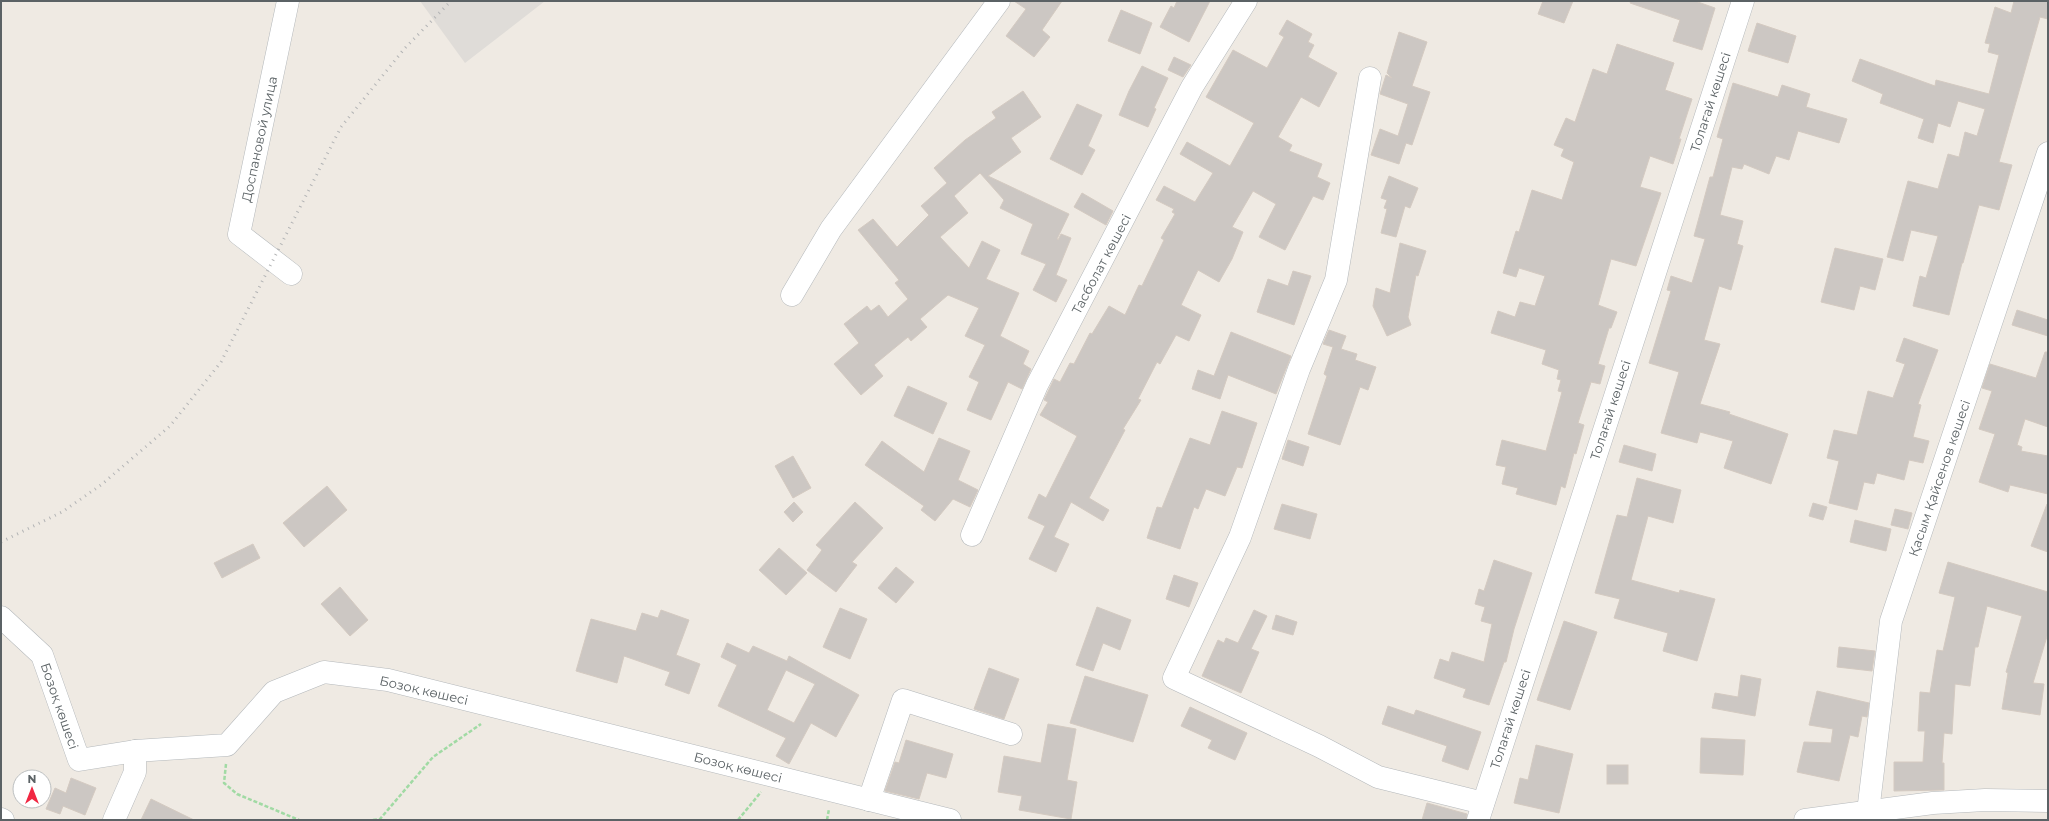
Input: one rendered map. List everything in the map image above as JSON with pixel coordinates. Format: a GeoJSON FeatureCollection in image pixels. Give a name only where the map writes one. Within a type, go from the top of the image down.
{"type":"FeatureCollection","features":[{"type":"Feature","properties":{"kind":"street","name":"Доспановой улица"},"geometry":{"type":"LineString","coordinates":[[288,1],[239,234],[291,274]]}},
{"type":"Feature","properties":{"kind":"street"},"geometry":{"type":"LineString","coordinates":[[792,295],[832,229],[999,1]]}},
{"type":"Feature","properties":{"kind":"street","name":"Тасболат көшесі"},"geometry":{"type":"LineString","coordinates":[[972,535],[1041,378],[1192,88],[1246,1]]}},
{"type":"Feature","properties":{"kind":"street","name":"Толағай көшесі"},"geometry":{"type":"LineString","coordinates":[[1480,812],[1743,1]]}},
{"type":"Feature","properties":{"kind":"street"},"geometry":{"type":"LineString","coordinates":[[1370,78],[1336,280],[1299,369],[1240,538],[1174,678],[1319,746],[1378,777],[1480,812]]}},
{"type":"Feature","properties":{"kind":"street","name":"Қасым Қайсенов көшесі"},"geometry":{"type":"LineString","coordinates":[[1868,812],[1891,621],[2048,153]]}},
{"type":"Feature","properties":{"kind":"street","name":"Бозоқ көшесі"},"geometry":{"type":"LineString","coordinates":[[1,617],[42,655],[79,760],[136,751],[227,745],[274,692],[324,672],[388,680],[950,820]]}},
{"type":"Feature","properties":{"kind":"street"},"geometry":{"type":"LineString","coordinates":[[869,800],[903,700],[1011,734]]}},
{"type":"Feature","properties":{"kind":"street"},"geometry":{"type":"LineString","coordinates":[[114,820],[136,772],[136,751]]}},
{"type":"Feature","properties":{"kind":"street"},"geometry":{"type":"LineString","coordinates":[[1805,820],[1868,812],[1931,812],[1985,800],[2048,801]]}},
{"type":"Feature","properties":{"kind":"path"},"geometry":{"type":"LineString","coordinates":[[373,820],[380,819],[433,757],[503,709]]}},
{"type":"Feature","properties":{"kind":"path"},"geometry":{"type":"LineString","coordinates":[[227,745],[224,783],[238,794],[299,820]]}},
{"type":"Feature","properties":{"kind":"path"},"geometry":{"type":"LineString","coordinates":[[738,820],[774,776]]}},
{"type":"Feature","properties":{"kind":"shaded area"},"geometry":{"type":"Polygon","coordinates":[[[420,1],[545,1],[465,63],[420,1]]]}},
{"type":"Feature","properties":{"kind":"building"},"geometry":{"type":"Polygon","coordinates":[[[1014,1],[1062,1],[1042,30],[1050,37],[1034,57],[1006,36],[1026,9],[1014,1]]]}},
{"type":"Feature","properties":{"kind":"building"},"geometry":{"type":"Polygon","coordinates":[[[1177,1],[1210,1],[1189,42],[1160,27],[1171,6],[1174,8],[1177,1]]]}},
{"type":"Feature","properties":{"kind":"building"},"geometry":{"type":"Polygon","coordinates":[[[1543,1],[1573,1],[1564,23],[1538,14],[1543,1]]]}},
{"type":"Feature","properties":{"kind":"building"},"geometry":{"type":"Polygon","coordinates":[[[1631,1],[1695,1],[1715,8],[1702,50],[1673,41],[1680,20],[1630,3],[1631,1]]]}},
{"type":"Feature","properties":{"kind":"building"},"geometry":{"type":"Polygon","coordinates":[[[2014,1],[2048,1],[2048,19],[2040,17],[1999,162],[2012,165],[1999,210],[1979,205],[1949,315],[1913,306],[1920,276],[1926,278],[1938,236],[1911,230],[1903,261],[1887,257],[1908,181],[1938,189],[1948,154],[1959,157],[1965,132],[1977,136],[1985,109],[1958,101],[1950,127],[1938,123],[1933,143],[1918,138],[1924,119],[1880,103],[1883,94],[1852,81],[1860,59],[1935,86],[1936,80],[1989,94],[1999,55],[1988,52],[1990,44],[1985,43],[1995,7],[2011,13],[2014,1]]]}},
{"type":"Feature","properties":{"kind":"building"},"geometry":{"type":"Polygon","coordinates":[[[1121,10],[1152,23],[1140,54],[1108,41],[1121,10]]]}},
{"type":"Feature","properties":{"kind":"building"},"geometry":{"type":"Polygon","coordinates":[[[1287,20],[1312,34],[1308,42],[1314,45],[1308,57],[1337,73],[1319,107],[1301,97],[1278,137],[1292,145],[1289,151],[1322,164],[1317,177],[1330,183],[1323,200],[1313,196],[1285,250],[1259,237],[1276,204],[1253,191],[1232,227],[1243,232],[1232,259],[1219,282],[1198,270],[1181,305],[1201,315],[1189,341],[1176,335],[1160,364],[1157,362],[1138,399],[1141,400],[1123,429],[1125,430],[1089,498],[1109,510],[1103,521],[1071,502],[1054,537],[1069,544],[1056,572],[1029,559],[1045,526],[1028,518],[1039,494],[1046,498],[1077,436],[1040,415],[1048,402],[1044,400],[1054,379],[1060,382],[1070,363],[1074,364],[1090,333],[1092,334],[1109,306],[1125,315],[1139,285],[1142,286],[1164,240],[1161,238],[1175,214],[1172,212],[1174,209],[1156,200],[1164,186],[1195,202],[1213,173],[1180,154],[1187,142],[1230,166],[1254,123],[1206,97],[1233,50],[1267,68],[1284,37],[1279,34],[1287,20]]]}},
{"type":"Feature","properties":{"kind":"building"},"geometry":{"type":"Polygon","coordinates":[[[1757,23],[1796,36],[1788,63],[1748,51],[1757,23]]]}},
{"type":"Feature","properties":{"kind":"building"},"geometry":{"type":"Polygon","coordinates":[[[1399,32],[1427,42],[1412,86],[1430,92],[1412,145],[1406,143],[1399,164],[1371,155],[1380,129],[1398,136],[1408,104],[1380,94],[1386,75],[1392,78],[1387,73],[1399,32]]]}},
{"type":"Feature","properties":{"kind":"building"},"geometry":{"type":"Polygon","coordinates":[[[1617,44],[1674,63],[1665,90],[1692,99],[1679,139],[1681,139],[1673,164],[1650,156],[1640,187],[1661,193],[1636,266],[1611,259],[1598,305],[1617,312],[1611,328],[1609,328],[1598,364],[1605,366],[1600,384],[1591,382],[1578,423],[1584,425],[1576,454],[1574,453],[1565,488],[1561,486],[1556,505],[1516,494],[1518,488],[1502,484],[1506,467],[1496,465],[1502,440],[1546,451],[1562,392],[1558,391],[1561,380],[1557,379],[1559,370],[1542,364],[1546,350],[1491,333],[1498,311],[1515,317],[1520,302],[1535,306],[1545,276],[1519,268],[1516,277],[1503,273],[1516,231],[1519,232],[1532,190],[1562,200],[1574,162],[1561,156],[1564,149],[1554,145],[1566,118],[1575,122],[1593,69],[1607,74],[1617,44]]]}},
{"type":"Feature","properties":{"kind":"building"},"geometry":{"type":"Polygon","coordinates":[[[1174,57],[1191,65],[1183,77],[1168,70],[1174,57]]]}},
{"type":"Feature","properties":{"kind":"building"},"geometry":{"type":"Polygon","coordinates":[[[1142,66],[1168,78],[1154,108],[1156,109],[1148,127],[1119,115],[1142,66]]]}},
{"type":"Feature","properties":{"kind":"building"},"geometry":{"type":"Polygon","coordinates":[[[1733,83],[1778,97],[1782,85],[1810,94],[1806,107],[1847,119],[1839,143],[1798,131],[1789,160],[1776,156],[1769,174],[1744,164],[1742,169],[1732,167],[1720,215],[1743,221],[1737,244],[1743,246],[1731,290],[1719,286],[1704,340],[1720,344],[1700,404],[1730,412],[1729,414],[1788,434],[1771,484],[1724,468],[1733,441],[1700,432],[1697,443],[1661,433],[1679,372],[1649,363],[1671,291],[1667,290],[1671,276],[1692,283],[1705,239],[1694,236],[1710,177],[1713,177],[1723,139],[1717,137],[1733,83]]]}},
{"type":"Feature","properties":{"kind":"building"},"geometry":{"type":"Polygon","coordinates":[[[1023,91],[1041,117],[1011,138],[1021,152],[988,176],[1069,214],[1057,239],[1058,240],[1061,234],[1071,238],[1056,275],[1067,280],[1056,302],[1033,290],[1046,264],[1021,254],[1033,224],[1000,208],[1004,200],[980,173],[954,196],[968,213],[940,237],[969,268],[982,241],[1000,250],[986,279],[1019,293],[1000,336],[1029,351],[1023,364],[1031,369],[1022,389],[1008,382],[991,420],[967,410],[979,382],[969,377],[985,345],[965,336],[979,308],[948,295],[920,319],[927,327],[911,341],[908,337],[874,365],[883,376],[861,395],[834,364],[859,343],[844,324],[867,306],[871,311],[879,305],[888,317],[908,299],[895,283],[899,280],[858,230],[873,219],[897,247],[929,215],[921,206],[947,183],[934,168],[965,140],[996,118],[992,112],[1023,91]]]}},
{"type":"Feature","properties":{"kind":"building"},"geometry":{"type":"Polygon","coordinates":[[[1077,104],[1102,115],[1088,146],[1095,150],[1082,175],[1050,159],[1077,104]]]}},
{"type":"Feature","properties":{"kind":"building"},"geometry":{"type":"Polygon","coordinates":[[[1389,176],[1418,188],[1410,208],[1405,206],[1396,237],[1381,233],[1387,209],[1384,208],[1387,200],[1381,198],[1389,176]]]}},
{"type":"Feature","properties":{"kind":"building"},"geometry":{"type":"Polygon","coordinates":[[[1082,193],[1113,211],[1106,225],[1074,207],[1082,193]]]}},
{"type":"Feature","properties":{"kind":"building"},"geometry":{"type":"Polygon","coordinates":[[[1400,243],[1426,251],[1418,276],[1416,275],[1408,317],[1411,325],[1387,336],[1373,306],[1376,288],[1390,293],[1400,243]]]}},
{"type":"Feature","properties":{"kind":"building"},"geometry":{"type":"Polygon","coordinates":[[[1835,248],[1883,259],[1875,290],[1860,286],[1854,310],[1821,302],[1835,248]]]}},
{"type":"Feature","properties":{"kind":"building"},"geometry":{"type":"Polygon","coordinates":[[[1293,271],[1311,276],[1294,325],[1257,312],[1268,279],[1288,286],[1293,271]]]}},
{"type":"Feature","properties":{"kind":"building"},"geometry":{"type":"Polygon","coordinates":[[[2017,310],[2048,320],[2048,336],[2012,325],[2017,310]]]}},
{"type":"Feature","properties":{"kind":"building"},"geometry":{"type":"Polygon","coordinates":[[[1329,330],[1346,336],[1341,349],[1357,354],[1355,360],[1376,367],[1368,390],[1360,387],[1340,445],[1308,434],[1327,376],[1324,374],[1333,347],[1323,344],[1329,330]]]}},
{"type":"Feature","properties":{"kind":"building"},"geometry":{"type":"Polygon","coordinates":[[[1231,332],[1291,356],[1276,394],[1228,375],[1220,399],[1192,389],[1198,370],[1214,376],[1231,332]]]}},
{"type":"Feature","properties":{"kind":"building"},"geometry":{"type":"Polygon","coordinates":[[[1904,338],[1938,350],[1918,404],[1921,405],[1913,437],[1929,441],[1923,463],[1909,460],[1904,480],[1877,473],[1874,484],[1864,482],[1857,510],[1829,503],[1839,461],[1827,458],[1834,430],[1857,435],[1868,391],[1893,398],[1905,364],[1896,361],[1904,338]]]}},
{"type":"Feature","properties":{"kind":"building"},"geometry":{"type":"Polygon","coordinates":[[[2045,352],[2048,352],[2048,427],[2025,419],[2017,445],[2022,447],[2021,451],[2048,456],[2048,494],[2010,485],[2008,492],[1979,482],[1995,434],[1979,429],[1992,391],[1982,388],[1990,364],[2036,378],[2045,352]]]}},
{"type":"Feature","properties":{"kind":"building"},"geometry":{"type":"Polygon","coordinates":[[[908,386],[947,403],[933,434],[894,416],[908,386]]]}},
{"type":"Feature","properties":{"kind":"building"},"geometry":{"type":"Polygon","coordinates":[[[1222,411],[1257,423],[1242,468],[1237,467],[1225,496],[1206,489],[1198,509],[1194,507],[1180,549],[1147,538],[1157,507],[1162,508],[1190,438],[1210,445],[1222,411]]]}},
{"type":"Feature","properties":{"kind":"building"},"geometry":{"type":"Polygon","coordinates":[[[939,438],[970,451],[958,480],[978,490],[970,507],[953,499],[935,521],[921,510],[924,506],[865,465],[882,441],[924,472],[939,438]]]}},
{"type":"Feature","properties":{"kind":"building"},"geometry":{"type":"Polygon","coordinates":[[[1288,440],[1309,447],[1303,466],[1282,459],[1288,440]]]}},
{"type":"Feature","properties":{"kind":"building"},"geometry":{"type":"Polygon","coordinates":[[[1624,445],[1656,454],[1652,471],[1619,462],[1624,445]]]}},
{"type":"Feature","properties":{"kind":"building"},"geometry":{"type":"Polygon","coordinates":[[[793,456],[811,488],[793,498],[775,466],[793,456]]]}},
{"type":"Feature","properties":{"kind":"building"},"geometry":{"type":"Polygon","coordinates":[[[1637,478],[1681,490],[1673,523],[1648,516],[1631,580],[1679,593],[1680,590],[1715,599],[1697,661],[1663,651],[1668,633],[1614,618],[1620,599],[1595,593],[1617,515],[1627,517],[1637,478]]]}},
{"type":"Feature","properties":{"kind":"building"},"geometry":{"type":"Polygon","coordinates":[[[327,486],[347,510],[304,547],[283,523],[327,486]]]}},
{"type":"Feature","properties":{"kind":"building"},"geometry":{"type":"Polygon","coordinates":[[[794,502],[803,512],[793,522],[784,512],[794,502]]]}},
{"type":"Feature","properties":{"kind":"building"},"geometry":{"type":"Polygon","coordinates":[[[855,502],[883,528],[852,562],[857,565],[836,592],[807,570],[822,550],[816,545],[855,502]]]}},
{"type":"Feature","properties":{"kind":"building"},"geometry":{"type":"Polygon","coordinates":[[[1813,503],[1827,507],[1823,520],[1809,516],[1813,503]]]}},
{"type":"Feature","properties":{"kind":"building"},"geometry":{"type":"Polygon","coordinates":[[[1282,504],[1317,514],[1310,539],[1274,529],[1282,504]]]}},
{"type":"Feature","properties":{"kind":"building"},"geometry":{"type":"Polygon","coordinates":[[[2048,504],[2048,552],[2031,546],[2048,504]]]}},
{"type":"Feature","properties":{"kind":"building"},"geometry":{"type":"Polygon","coordinates":[[[1895,509],[1912,513],[1908,529],[1891,525],[1895,509]]]}},
{"type":"Feature","properties":{"kind":"building"},"geometry":{"type":"Polygon","coordinates":[[[1855,520],[1891,529],[1886,551],[1850,542],[1855,520]]]}},
{"type":"Feature","properties":{"kind":"building"},"geometry":{"type":"Polygon","coordinates":[[[253,544],[260,558],[222,578],[214,563],[253,544]]]}},
{"type":"Feature","properties":{"kind":"building"},"geometry":{"type":"Polygon","coordinates":[[[779,548],[807,573],[786,595],[759,570],[779,548]]]}},
{"type":"Feature","properties":{"kind":"building"},"geometry":{"type":"Polygon","coordinates":[[[1494,560],[1532,573],[1514,629],[1506,662],[1504,662],[1489,705],[1463,697],[1466,689],[1434,678],[1440,659],[1449,662],[1452,652],[1484,662],[1492,624],[1481,621],[1485,607],[1475,604],[1479,589],[1484,591],[1494,560]]]}},
{"type":"Feature","properties":{"kind":"building"},"geometry":{"type":"Polygon","coordinates":[[[1948,562],[2048,592],[2048,633],[2033,683],[2044,684],[2040,715],[2002,709],[2008,673],[2006,672],[2022,616],[1987,606],[1978,647],[1975,647],[1970,686],[1955,684],[1952,734],[1944,733],[1942,763],[1944,763],[1944,790],[1894,791],[1894,762],[1923,762],[1925,731],[1918,731],[1920,692],[1930,693],[1937,650],[1943,651],[1955,597],[1939,593],[1948,562]]]}},
{"type":"Feature","properties":{"kind":"building"},"geometry":{"type":"Polygon","coordinates":[[[896,567],[914,582],[896,603],[878,588],[896,567]]]}},
{"type":"Feature","properties":{"kind":"building"},"geometry":{"type":"Polygon","coordinates":[[[1174,575],[1198,583],[1189,607],[1166,599],[1174,575]]]}},
{"type":"Feature","properties":{"kind":"building"},"geometry":{"type":"Polygon","coordinates":[[[340,587],[368,620],[350,636],[321,604],[340,587]]]}},
{"type":"Feature","properties":{"kind":"building"},"geometry":{"type":"Polygon","coordinates":[[[1097,607],[1131,620],[1120,650],[1103,643],[1093,671],[1076,665],[1097,607]]]}},
{"type":"Feature","properties":{"kind":"building"},"geometry":{"type":"Polygon","coordinates":[[[840,608],[867,619],[850,659],[823,647],[840,608]]]}},
{"type":"Feature","properties":{"kind":"building"},"geometry":{"type":"Polygon","coordinates":[[[661,610],[689,620],[676,655],[700,664],[689,694],[665,685],[670,672],[624,656],[617,683],[576,671],[591,619],[636,631],[642,613],[658,618],[661,610]]]}},
{"type":"Feature","properties":{"kind":"building"},"geometry":{"type":"Polygon","coordinates":[[[1254,610],[1267,616],[1251,649],[1259,652],[1241,693],[1202,676],[1218,640],[1224,643],[1226,638],[1238,643],[1254,610]]]}},
{"type":"Feature","properties":{"kind":"building"},"geometry":{"type":"Polygon","coordinates":[[[1276,615],[1297,622],[1293,635],[1272,629],[1276,615]]]}},
{"type":"Feature","properties":{"kind":"building"},"geometry":{"type":"Polygon","coordinates":[[[1564,621],[1597,632],[1570,710],[1537,700],[1564,621]]]}},
{"type":"Feature","properties":{"kind":"building"},"geometry":{"type":"Polygon","coordinates":[[[727,643],[749,653],[753,646],[787,661],[789,656],[859,695],[836,737],[811,723],[789,764],[776,756],[786,738],[718,706],[737,665],[721,657],[727,643]],[[786,670],[767,710],[794,723],[815,684],[786,670]]]}},
{"type":"Feature","properties":{"kind":"building"},"geometry":{"type":"Polygon","coordinates":[[[1839,647],[1875,651],[1872,671],[1837,667],[1839,647]]]}},
{"type":"Feature","properties":{"kind":"building"},"geometry":{"type":"Polygon","coordinates":[[[989,668],[1019,679],[1004,719],[974,709],[989,668]]]}},
{"type":"Feature","properties":{"kind":"building"},"geometry":{"type":"Polygon","coordinates":[[[1741,675],[1761,679],[1755,716],[1712,708],[1715,693],[1738,697],[1741,675]]]}},
{"type":"Feature","properties":{"kind":"building"},"geometry":{"type":"Polygon","coordinates":[[[1085,676],[1148,695],[1133,742],[1070,723],[1085,676]]]}},
{"type":"Feature","properties":{"kind":"building"},"geometry":{"type":"Polygon","coordinates":[[[1817,691],[1869,703],[1867,717],[1862,716],[1858,737],[1850,735],[1839,781],[1797,772],[1804,742],[1831,743],[1833,729],[1809,725],[1817,691]]]}},
{"type":"Feature","properties":{"kind":"building"},"geometry":{"type":"Polygon","coordinates":[[[1388,706],[1414,715],[1416,710],[1481,732],[1468,770],[1442,761],[1447,746],[1382,724],[1388,706]]]}},
{"type":"Feature","properties":{"kind":"building"},"geometry":{"type":"Polygon","coordinates":[[[1190,707],[1247,733],[1235,760],[1208,748],[1212,740],[1181,726],[1190,707]]]}},
{"type":"Feature","properties":{"kind":"building"},"geometry":{"type":"Polygon","coordinates":[[[1048,724],[1076,729],[1067,780],[1077,782],[1071,819],[1019,810],[1022,796],[998,792],[1004,756],[1041,763],[1048,724]]]}},
{"type":"Feature","properties":{"kind":"building"},"geometry":{"type":"Polygon","coordinates":[[[1701,738],[1745,740],[1743,775],[1700,773],[1701,738]]]}},
{"type":"Feature","properties":{"kind":"building"},"geometry":{"type":"Polygon","coordinates":[[[906,740],[953,754],[946,778],[927,773],[919,799],[885,791],[895,762],[899,763],[906,740]]]}},
{"type":"Feature","properties":{"kind":"building"},"geometry":{"type":"Polygon","coordinates":[[[1536,745],[1573,754],[1559,813],[1514,803],[1520,778],[1528,780],[1536,745]]]}},
{"type":"Feature","properties":{"kind":"building"},"geometry":{"type":"Polygon","coordinates":[[[1607,765],[1628,765],[1628,784],[1607,784],[1607,765]]]}},
{"type":"Feature","properties":{"kind":"building"},"geometry":{"type":"Polygon","coordinates":[[[71,778],[96,788],[85,815],[63,806],[60,814],[46,809],[52,809],[52,795],[55,788],[66,793],[71,778]]]}},
{"type":"Feature","properties":{"kind":"building"},"geometry":{"type":"Polygon","coordinates":[[[151,799],[194,820],[141,820],[151,799]]]}},
{"type":"Feature","properties":{"kind":"building"},"geometry":{"type":"Polygon","coordinates":[[[1427,803],[1467,814],[1466,820],[1422,820],[1427,803]]]}},
{"type":"Feature","properties":{"kind":"railway"},"geometry":{"type":"LineString","coordinates":[[1,542],[62,512],[101,485],[170,426],[221,362],[341,127],[405,48],[451,1]]}}]}
